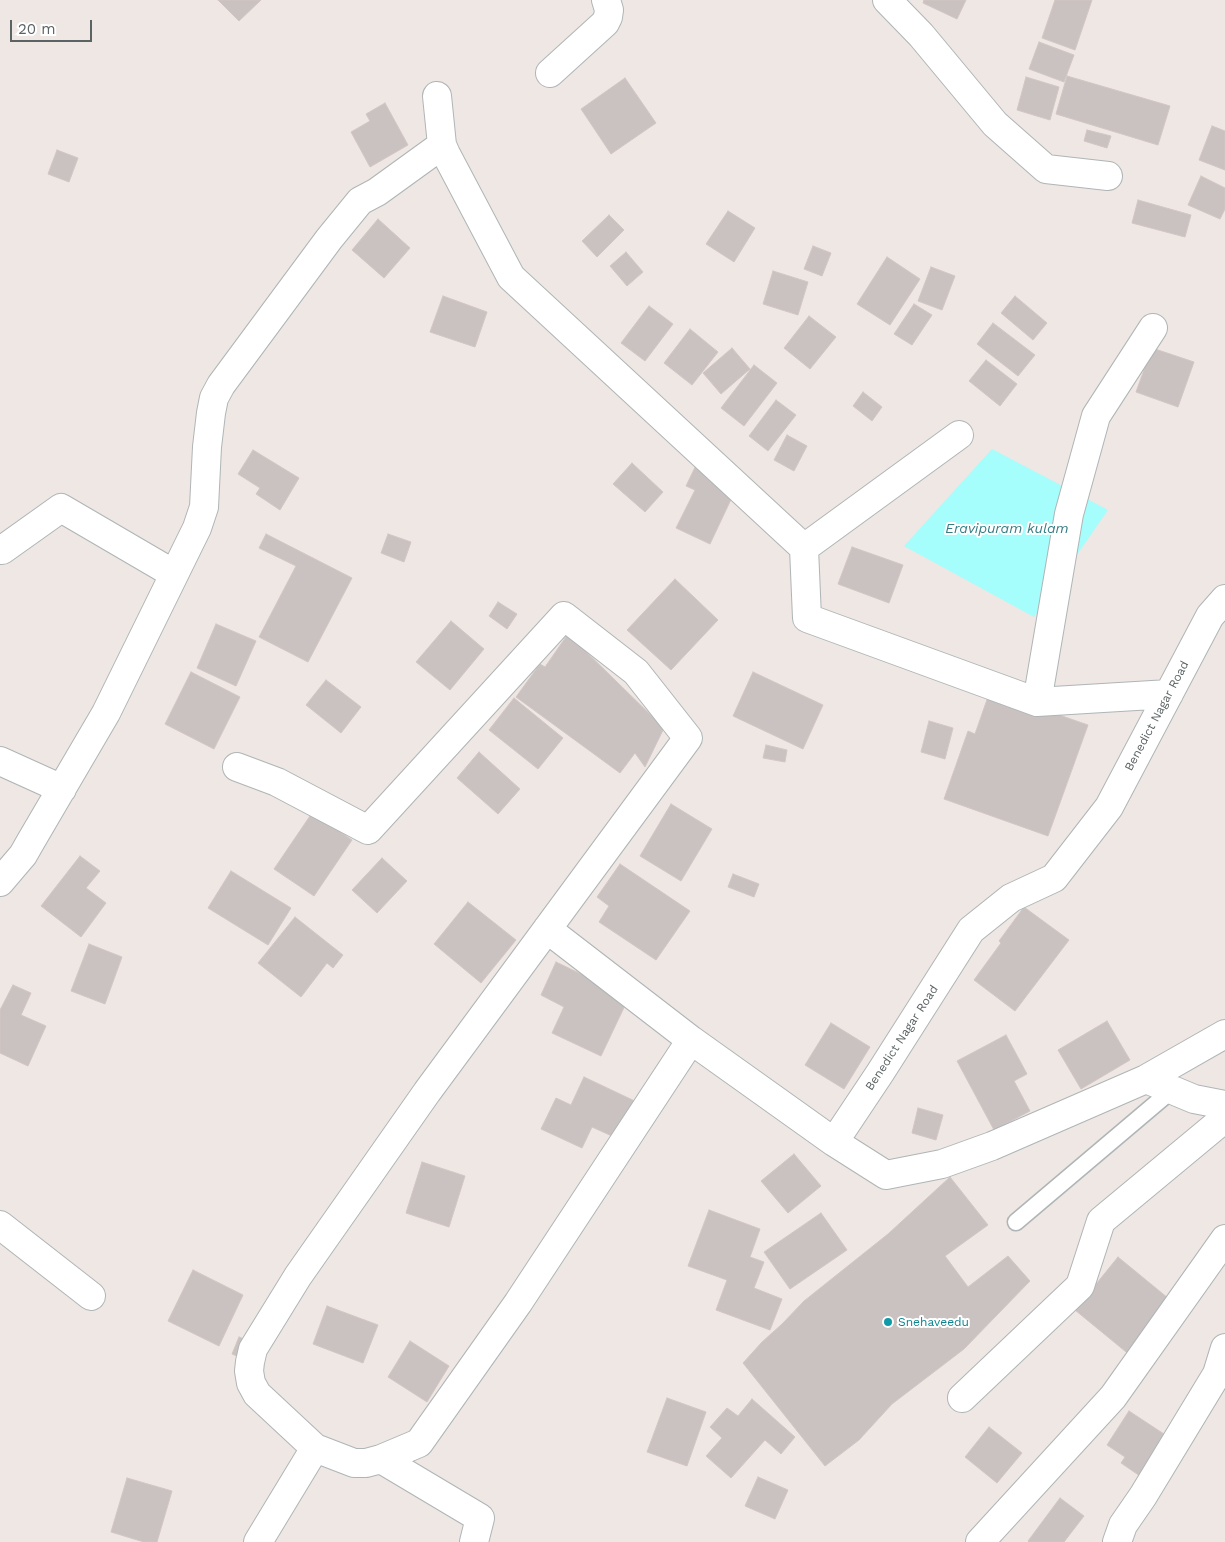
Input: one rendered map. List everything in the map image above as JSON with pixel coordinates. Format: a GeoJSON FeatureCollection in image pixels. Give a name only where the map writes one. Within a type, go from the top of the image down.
{"type":"FeatureCollection","features":[{"type":"Feature","properties":{"kind":"street"},"geometry":{"type":"LineString","coordinates":[[550,73],[605,23],[609,10],[606,0]]}},
{"type":"Feature","properties":{"kind":"street"},"geometry":{"type":"LineString","coordinates":[[887,0],[921,35],[995,124],[1046,170],[1108,176]]}},
{"type":"Feature","properties":{"kind":"street"},"geometry":{"type":"LineString","coordinates":[[437,96],[442,144],[446,154],[511,277],[804,548],[807,618],[1037,702],[1169,694]]}},
{"type":"Feature","properties":{"kind":"street"},"geometry":{"type":"LineString","coordinates":[[0,882],[22,855],[106,713],[201,518],[204,507],[211,413],[214,398],[221,384],[360,201],[377,192],[442,144]]}},
{"type":"Feature","properties":{"kind":"street"},"geometry":{"type":"LineString","coordinates":[[1037,702],[1069,514],[1096,416],[1153,328]]}},
{"type":"Feature","properties":{"kind":"street"},"geometry":{"type":"LineString","coordinates":[[804,548],[959,435]]}},
{"type":"Feature","properties":{"kind":"street"},"geometry":{"type":"LineString","coordinates":[[0,550],[61,508],[174,574]]}},
{"type":"Feature","properties":{"kind":"street","name":"Benedict Nagar Road"},"geometry":{"type":"LineString","coordinates":[[834,1142],[971,930],[1011,898],[1054,878],[1109,807],[1210,616],[1225,599]]}},
{"type":"Feature","properties":{"kind":"street"},"geometry":{"type":"LineString","coordinates":[[237,767],[277,782],[368,830],[564,616],[636,672],[688,738],[427,1092],[298,1276],[253,1350],[249,1371],[251,1383],[257,1394],[315,1448],[354,1463],[366,1463],[381,1459],[419,1442],[518,1303],[691,1040]]}},
{"type":"Feature","properties":{"kind":"street"},"geometry":{"type":"LineString","coordinates":[[0,761],[62,789]]}},
{"type":"Feature","properties":{"kind":"street"},"geometry":{"type":"LineString","coordinates":[[547,929],[691,1040],[834,1142],[886,1175],[942,1164],[992,1146],[1146,1079],[1225,1034]]}},
{"type":"Feature","properties":{"kind":"street"},"geometry":{"type":"LineString","coordinates":[[1146,1079],[1194,1099],[1225,1106]]}},
{"type":"Feature","properties":{"kind":"street"},"geometry":{"type":"LineString","coordinates":[[962,1398],[1080,1286],[1101,1221],[1225,1118]]}},
{"type":"Feature","properties":{"kind":"street"},"geometry":{"type":"LineString","coordinates":[[0,1225],[91,1296]]}},
{"type":"Feature","properties":{"kind":"street"},"geometry":{"type":"LineString","coordinates":[[980,1542],[1113,1397],[1225,1239]]}},
{"type":"Feature","properties":{"kind":"street"},"geometry":{"type":"LineString","coordinates":[[1117,1542],[1123,1525],[1143,1496],[1217,1374],[1225,1348]]}},
{"type":"Feature","properties":{"kind":"street"},"geometry":{"type":"LineString","coordinates":[[258,1542],[315,1448]]}},
{"type":"Feature","properties":{"kind":"street"},"geometry":{"type":"LineString","coordinates":[[381,1459],[480,1518],[474,1542]]}},
{"type":"Feature","properties":{"kind":"lane"},"geometry":{"type":"LineString","coordinates":[[1016,1222],[1172,1090]]}},
{"type":"Feature","properties":{"kind":"water","name":"Eravipuram kulam"},"geometry":{"type":"Polygon","coordinates":[[[992,449],[1108,510],[1034,617],[904,546],[992,449]]]}},
{"type":"Feature","properties":{"kind":"building"},"geometry":{"type":"Polygon","coordinates":[[[218,0],[261,0],[239,21],[218,0]]]}},
{"type":"Feature","properties":{"kind":"building"},"geometry":{"type":"Polygon","coordinates":[[[924,0],[966,0],[957,19],[923,3],[924,0]]]}},
{"type":"Feature","properties":{"kind":"building"},"geometry":{"type":"Polygon","coordinates":[[[1055,0],[1092,0],[1075,50],[1042,38],[1055,0]]]}},
{"type":"Feature","properties":{"kind":"building"},"geometry":{"type":"Polygon","coordinates":[[[1039,42],[1074,55],[1064,82],[1029,69],[1039,42]]]}},
{"type":"Feature","properties":{"kind":"building"},"geometry":{"type":"Polygon","coordinates":[[[1067,76],[1170,106],[1158,145],[1056,114],[1067,76]]]}},
{"type":"Feature","properties":{"kind":"building"},"geometry":{"type":"Polygon","coordinates":[[[1026,77],[1059,87],[1050,120],[1017,110],[1026,77]]]}},
{"type":"Feature","properties":{"kind":"building"},"geometry":{"type":"Polygon","coordinates":[[[625,78],[656,123],[611,154],[581,109],[625,78]]]}},
{"type":"Feature","properties":{"kind":"building"},"geometry":{"type":"Polygon","coordinates":[[[385,103],[408,145],[370,167],[351,132],[370,121],[366,114],[385,103]]]}},
{"type":"Feature","properties":{"kind":"building"},"geometry":{"type":"Polygon","coordinates":[[[1212,126],[1225,131],[1225,170],[1199,160],[1212,126]]]}},
{"type":"Feature","properties":{"kind":"building"},"geometry":{"type":"Polygon","coordinates":[[[1087,130],[1111,136],[1107,148],[1084,141],[1087,130]]]}},
{"type":"Feature","properties":{"kind":"building"},"geometry":{"type":"Polygon","coordinates":[[[57,150],[78,158],[69,182],[48,174],[57,150]]]}},
{"type":"Feature","properties":{"kind":"building"},"geometry":{"type":"Polygon","coordinates":[[[1201,176],[1225,188],[1225,209],[1220,219],[1188,205],[1201,176]]]}},
{"type":"Feature","properties":{"kind":"building"},"geometry":{"type":"Polygon","coordinates":[[[1138,200],[1191,215],[1185,237],[1132,223],[1138,200]]]}},
{"type":"Feature","properties":{"kind":"building"},"geometry":{"type":"Polygon","coordinates":[[[728,211],[755,228],[734,262],[706,244],[728,211]]]}},
{"type":"Feature","properties":{"kind":"building"},"geometry":{"type":"Polygon","coordinates":[[[609,215],[624,230],[597,257],[582,241],[609,215]]]}},
{"type":"Feature","properties":{"kind":"building"},"geometry":{"type":"Polygon","coordinates":[[[378,219],[410,248],[384,278],[352,250],[378,219]]]}},
{"type":"Feature","properties":{"kind":"building"},"geometry":{"type":"Polygon","coordinates":[[[813,246],[831,253],[822,276],[804,269],[813,246]]]}},
{"type":"Feature","properties":{"kind":"building"},"geometry":{"type":"Polygon","coordinates":[[[626,252],[643,272],[627,286],[610,266],[626,252]]]}},
{"type":"Feature","properties":{"kind":"building"},"geometry":{"type":"Polygon","coordinates":[[[887,257],[920,279],[890,325],[857,304],[887,257]]]}},
{"type":"Feature","properties":{"kind":"building"},"geometry":{"type":"Polygon","coordinates":[[[931,267],[955,276],[942,310],[918,301],[931,267]]]}},
{"type":"Feature","properties":{"kind":"building"},"geometry":{"type":"Polygon","coordinates":[[[773,271],[808,282],[798,315],[763,304],[773,271]]]}},
{"type":"Feature","properties":{"kind":"building"},"geometry":{"type":"Polygon","coordinates":[[[443,296],[487,312],[475,347],[430,332],[443,296]]]}},
{"type":"Feature","properties":{"kind":"building"},"geometry":{"type":"Polygon","coordinates":[[[1015,296],[1047,323],[1033,340],[1001,313],[1015,296]]]}},
{"type":"Feature","properties":{"kind":"building"},"geometry":{"type":"Polygon","coordinates":[[[914,304],[932,315],[912,345],[894,334],[914,304]]]}},
{"type":"Feature","properties":{"kind":"building"},"geometry":{"type":"Polygon","coordinates":[[[649,306],[673,324],[645,361],[621,343],[649,306]]]}},
{"type":"Feature","properties":{"kind":"building"},"geometry":{"type":"Polygon","coordinates":[[[809,316],[836,337],[810,369],[784,348],[809,316]]]}},
{"type":"Feature","properties":{"kind":"building"},"geometry":{"type":"Polygon","coordinates":[[[993,323],[1035,355],[1018,376],[977,344],[993,323]]]}},
{"type":"Feature","properties":{"kind":"building"},"geometry":{"type":"Polygon","coordinates":[[[690,329],[718,352],[692,385],[664,363],[690,329]]]}},
{"type":"Feature","properties":{"kind":"building"},"geometry":{"type":"Polygon","coordinates":[[[732,348],[750,369],[721,394],[703,373],[732,348]]]}},
{"type":"Feature","properties":{"kind":"building"},"geometry":{"type":"Polygon","coordinates":[[[1152,348],[1194,362],[1178,407],[1136,392],[1152,348]]]}},
{"type":"Feature","properties":{"kind":"building"},"geometry":{"type":"Polygon","coordinates":[[[986,360],[1017,384],[1000,406],[969,381],[986,360]]]}},
{"type":"Feature","properties":{"kind":"building"},"geometry":{"type":"Polygon","coordinates":[[[754,365],[777,383],[744,426],[721,408],[754,365]]]}},
{"type":"Feature","properties":{"kind":"building"},"geometry":{"type":"Polygon","coordinates":[[[863,392],[882,407],[872,421],[853,406],[863,392]]]}},
{"type":"Feature","properties":{"kind":"building"},"geometry":{"type":"Polygon","coordinates":[[[776,400],[796,415],[768,451],[749,436],[776,400]]]}},
{"type":"Feature","properties":{"kind":"building"},"geometry":{"type":"Polygon","coordinates":[[[787,435],[807,446],[794,471],[774,460],[787,435]]]}},
{"type":"Feature","properties":{"kind":"building"},"geometry":{"type":"Polygon","coordinates":[[[253,450],[299,478],[280,510],[256,494],[260,488],[238,474],[253,450]]]}},
{"type":"Feature","properties":{"kind":"building"},"geometry":{"type":"Polygon","coordinates":[[[701,455],[743,474],[710,544],[676,528],[695,490],[686,486],[701,455]]]}},
{"type":"Feature","properties":{"kind":"building"},"geometry":{"type":"Polygon","coordinates":[[[632,463],[663,492],[645,512],[613,484],[632,463]]]}},
{"type":"Feature","properties":{"kind":"building"},"geometry":{"type":"Polygon","coordinates":[[[266,534],[352,578],[308,662],[259,637],[296,566],[259,548],[266,534]]]}},
{"type":"Feature","properties":{"kind":"building"},"geometry":{"type":"Polygon","coordinates":[[[388,534],[411,542],[404,562],[381,553],[388,534]]]}},
{"type":"Feature","properties":{"kind":"building"},"geometry":{"type":"Polygon","coordinates":[[[852,547],[903,565],[889,603],[838,584],[852,547]]]}},
{"type":"Feature","properties":{"kind":"building"},"geometry":{"type":"Polygon","coordinates":[[[675,579],[718,620],[671,670],[627,630],[675,579]]]}},
{"type":"Feature","properties":{"kind":"building"},"geometry":{"type":"Polygon","coordinates":[[[498,602],[517,614],[507,629],[489,616],[498,602]]]}},
{"type":"Feature","properties":{"kind":"building"},"geometry":{"type":"Polygon","coordinates":[[[451,621],[484,649],[450,690],[416,662],[451,621]]]}},
{"type":"Feature","properties":{"kind":"building"},"geometry":{"type":"Polygon","coordinates":[[[216,624],[256,641],[236,686],[197,668],[216,624]]]}},
{"type":"Feature","properties":{"kind":"building"},"geometry":{"type":"Polygon","coordinates":[[[568,634],[664,728],[645,767],[635,753],[620,773],[516,697],[540,664],[545,667],[568,634]]]}},
{"type":"Feature","properties":{"kind":"building"},"geometry":{"type":"Polygon","coordinates":[[[191,672],[240,697],[214,749],[165,724],[191,672]]]}},
{"type":"Feature","properties":{"kind":"building"},"geometry":{"type":"Polygon","coordinates":[[[753,672],[823,705],[803,749],[733,716],[753,672]]]}},
{"type":"Feature","properties":{"kind":"building"},"geometry":{"type":"Polygon","coordinates":[[[326,680],[361,707],[341,733],[306,705],[326,680]]]}},
{"type":"Feature","properties":{"kind":"building"},"geometry":{"type":"Polygon","coordinates":[[[990,691],[1088,725],[1048,836],[944,799],[968,731],[975,734],[990,691]]]}},
{"type":"Feature","properties":{"kind":"building"},"geometry":{"type":"Polygon","coordinates":[[[514,698],[563,738],[538,769],[489,730],[514,698]]]}},
{"type":"Feature","properties":{"kind":"building"},"geometry":{"type":"Polygon","coordinates":[[[929,721],[953,728],[945,759],[921,752],[929,721]]]}},
{"type":"Feature","properties":{"kind":"building"},"geometry":{"type":"Polygon","coordinates":[[[766,745],[787,750],[785,762],[763,758],[766,745]]]}},
{"type":"Feature","properties":{"kind":"building"},"geometry":{"type":"Polygon","coordinates":[[[479,752],[520,789],[498,814],[457,778],[479,752]]]}},
{"type":"Feature","properties":{"kind":"building"},"geometry":{"type":"Polygon","coordinates":[[[671,804],[712,829],[681,881],[640,856],[671,804]]]}},
{"type":"Feature","properties":{"kind":"building"},"geometry":{"type":"Polygon","coordinates":[[[312,813],[352,840],[314,896],[274,869],[312,813]]]}},
{"type":"Feature","properties":{"kind":"building"},"geometry":{"type":"Polygon","coordinates":[[[80,856],[100,871],[86,888],[106,903],[81,937],[41,906],[80,856]]]}},
{"type":"Feature","properties":{"kind":"building"},"geometry":{"type":"Polygon","coordinates":[[[382,858],[407,881],[377,913],[352,890],[382,858]]]}},
{"type":"Feature","properties":{"kind":"building"},"geometry":{"type":"Polygon","coordinates":[[[620,864],[690,911],[656,960],[599,922],[609,906],[597,897],[620,864]]]}},
{"type":"Feature","properties":{"kind":"building"},"geometry":{"type":"Polygon","coordinates":[[[231,871],[291,908],[268,945],[208,908],[231,871]]]}},
{"type":"Feature","properties":{"kind":"building"},"geometry":{"type":"Polygon","coordinates":[[[733,874],[759,884],[754,897],[728,887],[733,874]]]}},
{"type":"Feature","properties":{"kind":"building"},"geometry":{"type":"Polygon","coordinates":[[[468,902],[516,940],[481,983],[434,944],[468,902]]]}},
{"type":"Feature","properties":{"kind":"building"},"geometry":{"type":"Polygon","coordinates":[[[1024,907],[1069,940],[1015,1011],[974,980],[1024,907]]]}},
{"type":"Feature","properties":{"kind":"building"},"geometry":{"type":"Polygon","coordinates":[[[295,917],[343,955],[333,968],[327,963],[301,997],[258,963],[295,917]]]}},
{"type":"Feature","properties":{"kind":"building"},"geometry":{"type":"Polygon","coordinates":[[[89,944],[122,957],[105,1004],[71,991],[89,944]]]}},
{"type":"Feature","properties":{"kind":"building"},"geometry":{"type":"Polygon","coordinates":[[[556,962],[629,997],[601,1056],[552,1033],[564,1007],[541,995],[556,962]]]}},
{"type":"Feature","properties":{"kind":"building"},"geometry":{"type":"Polygon","coordinates":[[[13,985],[31,993],[21,1015],[46,1026],[28,1066],[0,1053],[0,1010],[13,985]]]}},
{"type":"Feature","properties":{"kind":"building"},"geometry":{"type":"Polygon","coordinates":[[[1107,1021],[1130,1060],[1081,1089],[1058,1050],[1107,1021]]]}},
{"type":"Feature","properties":{"kind":"building"},"geometry":{"type":"Polygon","coordinates":[[[831,1023],[870,1047],[844,1089],[805,1065],[831,1023]]]}},
{"type":"Feature","properties":{"kind":"building"},"geometry":{"type":"Polygon","coordinates":[[[1006,1035],[1027,1074],[1014,1081],[1030,1111],[994,1130],[957,1061],[1006,1035]]]}},
{"type":"Feature","properties":{"kind":"building"},"geometry":{"type":"Polygon","coordinates":[[[584,1077],[641,1104],[623,1141],[592,1127],[582,1148],[541,1129],[556,1098],[571,1105],[584,1077]]]}},
{"type":"Feature","properties":{"kind":"building"},"geometry":{"type":"Polygon","coordinates":[[[918,1108],[943,1115],[936,1140],[912,1133],[918,1108]]]}},
{"type":"Feature","properties":{"kind":"building"},"geometry":{"type":"Polygon","coordinates":[[[794,1154],[821,1186],[788,1213],[761,1181],[794,1154]]]}},
{"type":"Feature","properties":{"kind":"building"},"geometry":{"type":"Polygon","coordinates":[[[422,1162],[465,1176],[449,1227],[406,1213],[422,1162]]]}},
{"type":"Feature","properties":{"kind":"building","name":"Snehaveedu"},"geometry":{"type":"Polygon","coordinates":[[[950,1177],[988,1225],[945,1256],[968,1287],[1008,1256],[1030,1281],[964,1349],[892,1404],[859,1440],[825,1466],[743,1363],[804,1301],[888,1234],[950,1177]]]}},
{"type":"Feature","properties":{"kind":"building"},"geometry":{"type":"Polygon","coordinates":[[[709,1210],[760,1229],[750,1257],[764,1262],[754,1288],[782,1299],[770,1330],[716,1310],[727,1280],[688,1266],[709,1210]]]}},
{"type":"Feature","properties":{"kind":"building"},"geometry":{"type":"Polygon","coordinates":[[[821,1213],[847,1250],[790,1289],[764,1252],[821,1213]]]}},
{"type":"Feature","properties":{"kind":"building"},"geometry":{"type":"Polygon","coordinates":[[[1118,1257],[1174,1303],[1131,1356],[1075,1310],[1118,1257]]]}},
{"type":"Feature","properties":{"kind":"building"},"geometry":{"type":"Polygon","coordinates":[[[193,1270],[243,1295],[219,1346],[168,1321],[193,1270]]]}},
{"type":"Feature","properties":{"kind":"building"},"geometry":{"type":"Polygon","coordinates":[[[327,1306],[378,1325],[363,1363],[313,1344],[327,1306]]]}},
{"type":"Feature","properties":{"kind":"building"},"geometry":{"type":"Polygon","coordinates":[[[239,1337],[251,1342],[244,1359],[232,1354],[239,1337]]]}},
{"type":"Feature","properties":{"kind":"building"},"geometry":{"type":"Polygon","coordinates":[[[410,1341],[449,1366],[427,1402],[388,1377],[410,1341]]]}},
{"type":"Feature","properties":{"kind":"building"},"geometry":{"type":"Polygon","coordinates":[[[667,1398],[706,1412],[687,1466],[647,1452],[667,1398]]]}},
{"type":"Feature","properties":{"kind":"building"},"geometry":{"type":"Polygon","coordinates":[[[752,1399],[795,1437],[781,1454],[765,1440],[731,1478],[706,1456],[722,1438],[710,1427],[727,1408],[738,1416],[752,1399]]]}},
{"type":"Feature","properties":{"kind":"building"},"geometry":{"type":"Polygon","coordinates":[[[1129,1411],[1167,1436],[1140,1476],[1121,1463],[1125,1457],[1107,1445],[1129,1411]]]}},
{"type":"Feature","properties":{"kind":"building"},"geometry":{"type":"Polygon","coordinates":[[[989,1427],[1022,1453],[997,1483],[965,1457],[989,1427]]]}},
{"type":"Feature","properties":{"kind":"building"},"geometry":{"type":"Polygon","coordinates":[[[758,1477],[788,1490],[775,1519],[745,1506],[758,1477]]]}},
{"type":"Feature","properties":{"kind":"building"},"geometry":{"type":"Polygon","coordinates":[[[127,1478],[172,1491],[157,1542],[144,1542],[111,1532],[127,1478]]]}},
{"type":"Feature","properties":{"kind":"building"},"geometry":{"type":"Polygon","coordinates":[[[1060,1498],[1084,1516],[1064,1542],[1029,1542],[1028,1541],[1060,1498]]]}},
{"type":"Feature","properties":{"kind":"place","name":"Snehaveedu"},"geometry":{"type":"Point","coordinates":[888,1322]}}]}
